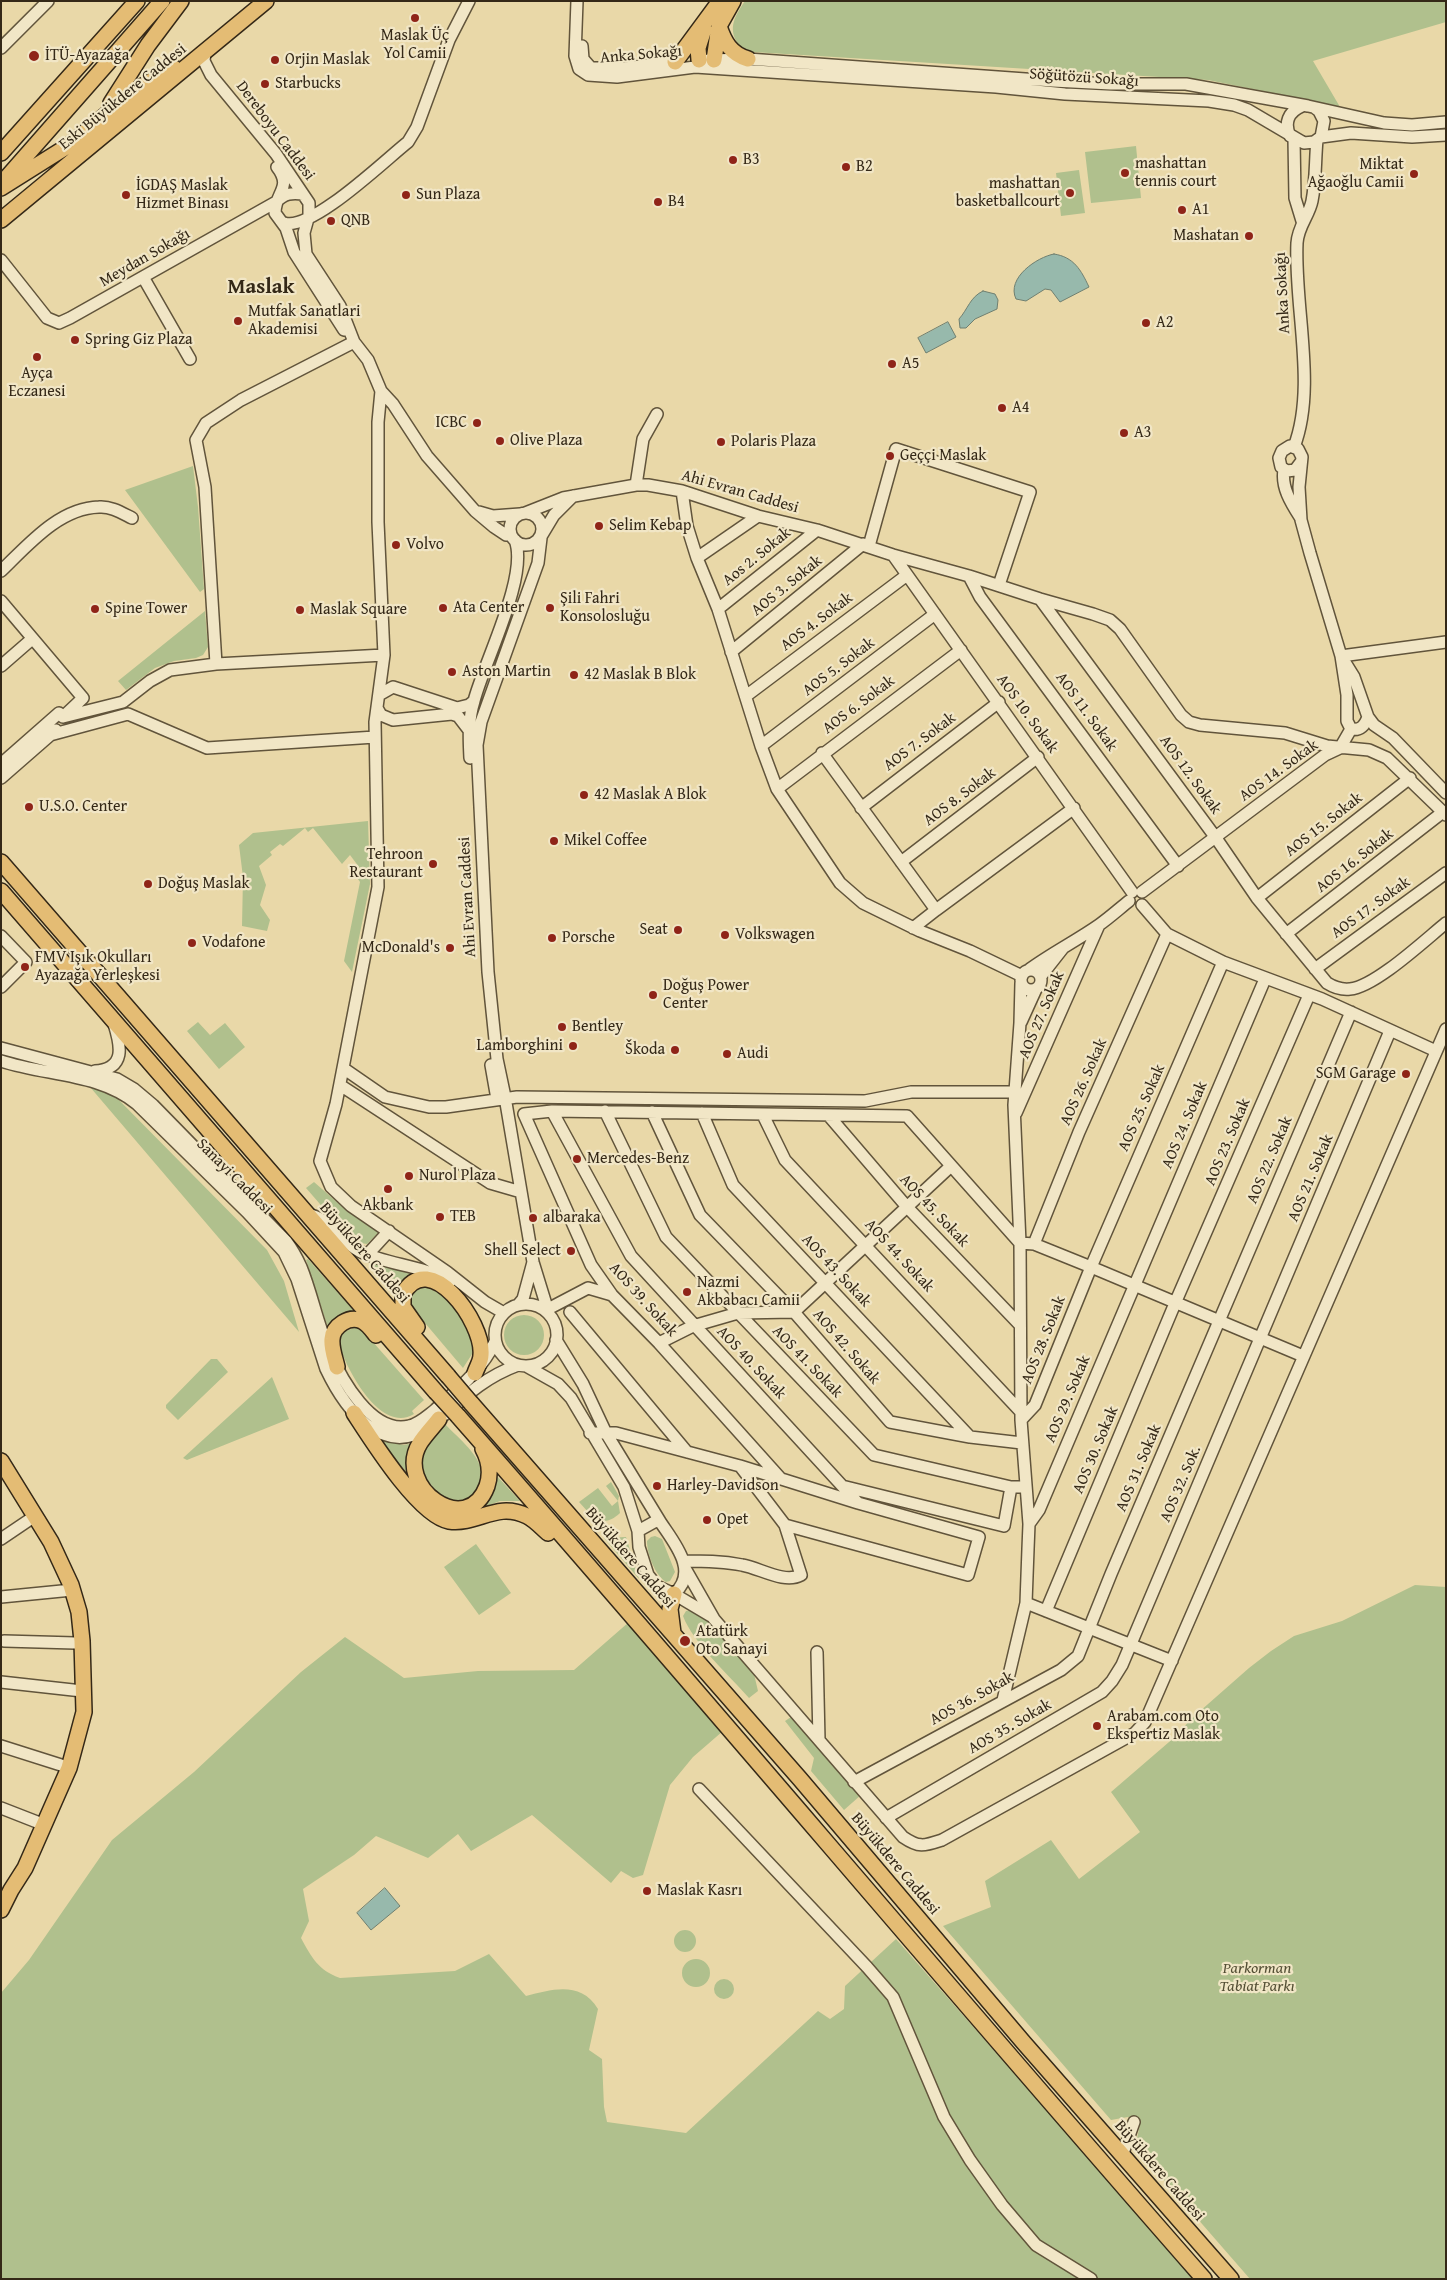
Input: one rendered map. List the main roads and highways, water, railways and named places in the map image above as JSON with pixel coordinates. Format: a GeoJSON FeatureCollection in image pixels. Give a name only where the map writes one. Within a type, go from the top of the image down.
{"type":"FeatureCollection","features":[{"type":"Feature","properties":{"kind":"main road"},"geometry":{"type":"LineString","coordinates":[[1,153],[137,1]]}},
{"type":"Feature","properties":{"kind":"main road"},"geometry":{"type":"LineString","coordinates":[[1,184],[162,1]]}},
{"type":"Feature","properties":{"kind":"main road"},"geometry":{"type":"LineString","coordinates":[[71,144],[112,102],[148,45],[180,1]]}},
{"type":"Feature","properties":{"kind":"main road","name":"Eski Büyükdere Caddesi"},"geometry":{"type":"LineString","coordinates":[[1,220],[266,1]]}},
{"type":"Feature","properties":{"kind":"main road"},"geometry":{"type":"LineString","coordinates":[[707,63],[713,23],[720,1]]}},
{"type":"Feature","properties":{"kind":"main road"},"geometry":{"type":"LineString","coordinates":[[674,62],[733,1]]}},
{"type":"Feature","properties":{"kind":"main road"},"geometry":{"type":"LineString","coordinates":[[713,23],[731,50],[748,59]]}},
{"type":"Feature","properties":{"kind":"main road"},"geometry":{"type":"LineString","coordinates":[[1,188],[71,144],[124,99],[152,80],[194,55],[205,52]]}},
{"type":"Feature","properties":{"kind":"main road"},"geometry":{"type":"LineString","coordinates":[[1,139],[42,107]]}},
{"type":"Feature","properties":{"kind":"main road","name":"Büyükdere Caddesi"},"geometry":{"type":"LineString","coordinates":[[1,862],[800,1779],[1122,2156],[1231,2279]]}},
{"type":"Feature","properties":{"kind":"main road"},"geometry":{"type":"LineString","coordinates":[[1,891],[820,1833],[1001,2046],[1204,2279]]}},
{"type":"Feature","properties":{"kind":"main road"},"geometry":{"type":"LineString","coordinates":[[431,1357],[423,1335],[406,1314],[402,1300],[406,1288],[413,1282],[422,1279],[438,1284],[456,1297],[474,1324],[481,1346],[481,1354],[475,1373]]}},
{"type":"Feature","properties":{"kind":"main road"},"geometry":{"type":"LineString","coordinates":[[337,1367],[332,1347],[334,1333],[337,1327],[349,1320],[363,1322],[383,1342],[402,1352]]}},
{"type":"Feature","properties":{"kind":"main road"},"geometry":{"type":"LineString","coordinates":[[354,1413],[416,1498],[434,1514],[447,1520],[456,1521],[475,1519],[495,1510],[516,1512],[528,1516],[549,1533],[568,1544]]}},
{"type":"Feature","properties":{"kind":"main road"},"geometry":{"type":"LineString","coordinates":[[440,1419],[420,1443],[416,1452],[414,1467],[419,1482],[429,1497],[448,1508],[456,1510],[469,1506],[478,1501],[484,1494],[489,1479],[489,1464],[476,1437]]}},
{"type":"Feature","properties":{"kind":"main road"},"geometry":{"type":"LineString","coordinates":[[1,1910],[25,1868],[65,1766],[82,1691],[82,1641],[79,1612],[72,1590],[63,1566],[36,1516],[3,1466]]}},
{"type":"Feature","properties":{"kind":"main road"},"geometry":{"type":"LineString","coordinates":[[674,1594],[670,1609],[670,1624],[674,1634]]}},
{"type":"Feature","properties":{"kind":"main road"},"geometry":{"type":"LineString","coordinates":[[11,1890],[18,1866],[37,1822],[65,1766]]}},
{"type":"Feature","properties":{"kind":"main road"},"geometry":{"type":"LineString","coordinates":[[820,1833],[845,1851],[875,1884],[889,1885]]}},
{"type":"Feature","properties":{"kind":"place","name":"Maslak Üç Yol Camii"},"geometry":{"type":"Point","coordinates":[415,18]}},
{"type":"Feature","properties":{"kind":"place","name":"İTÜ-Ayazağa"},"geometry":{"type":"Point","coordinates":[34,56]}},
{"type":"Feature","properties":{"kind":"place","name":"Orjin Maslak"},"geometry":{"type":"Point","coordinates":[275,60]}},
{"type":"Feature","properties":{"kind":"place","name":"Starbucks"},"geometry":{"type":"Point","coordinates":[265,84]}},
{"type":"Feature","properties":{"kind":"place","name":"B3"},"geometry":{"type":"Point","coordinates":[733,160]}},
{"type":"Feature","properties":{"kind":"place","name":"B2"},"geometry":{"type":"Point","coordinates":[846,167]}},
{"type":"Feature","properties":{"kind":"place","name":"mashattan tennis court"},"geometry":{"type":"Point","coordinates":[1125,173]}},
{"type":"Feature","properties":{"kind":"place","name":"Miktat Ağaoğlu Camii"},"geometry":{"type":"Point","coordinates":[1414,174]}},
{"type":"Feature","properties":{"kind":"place","name":"mashattan basketballcourt"},"geometry":{"type":"Point","coordinates":[1070,193]}},
{"type":"Feature","properties":{"kind":"place","name":"İGDAŞ Maslak Hizmet Binası"},"geometry":{"type":"Point","coordinates":[126,195]}},
{"type":"Feature","properties":{"kind":"place","name":"Sun Plaza"},"geometry":{"type":"Point","coordinates":[406,195]}},
{"type":"Feature","properties":{"kind":"place","name":"B4"},"geometry":{"type":"Point","coordinates":[658,202]}},
{"type":"Feature","properties":{"kind":"place","name":"A1"},"geometry":{"type":"Point","coordinates":[1182,210]}},
{"type":"Feature","properties":{"kind":"place","name":"QNB"},"geometry":{"type":"Point","coordinates":[331,221]}},
{"type":"Feature","properties":{"kind":"place","name":"Mashatan"},"geometry":{"type":"Point","coordinates":[1249,236]}},
{"type":"Feature","properties":{"kind":"place","name":"Mutfak Sanatlari Akademisi"},"geometry":{"type":"Point","coordinates":[238,321]}},
{"type":"Feature","properties":{"kind":"place","name":"A2"},"geometry":{"type":"Point","coordinates":[1146,323]}},
{"type":"Feature","properties":{"kind":"place","name":"Spring Giz Plaza"},"geometry":{"type":"Point","coordinates":[75,340]}},
{"type":"Feature","properties":{"kind":"place","name":"Ayça Eczanesi"},"geometry":{"type":"Point","coordinates":[37,357]}},
{"type":"Feature","properties":{"kind":"place","name":"A5"},"geometry":{"type":"Point","coordinates":[892,364]}},
{"type":"Feature","properties":{"kind":"place","name":"A4"},"geometry":{"type":"Point","coordinates":[1002,408]}},
{"type":"Feature","properties":{"kind":"place","name":"ICBC"},"geometry":{"type":"Point","coordinates":[477,423]}},
{"type":"Feature","properties":{"kind":"place","name":"A3"},"geometry":{"type":"Point","coordinates":[1124,433]}},
{"type":"Feature","properties":{"kind":"place","name":"Olive Plaza"},"geometry":{"type":"Point","coordinates":[500,441]}},
{"type":"Feature","properties":{"kind":"place","name":"Polaris Plaza"},"geometry":{"type":"Point","coordinates":[721,442]}},
{"type":"Feature","properties":{"kind":"place","name":"Geççi Maslak"},"geometry":{"type":"Point","coordinates":[890,456]}},
{"type":"Feature","properties":{"kind":"place","name":"Selim Kebap"},"geometry":{"type":"Point","coordinates":[599,526]}},
{"type":"Feature","properties":{"kind":"place","name":"Volvo"},"geometry":{"type":"Point","coordinates":[396,545]}},
{"type":"Feature","properties":{"kind":"place","name":"Ata Center"},"geometry":{"type":"Point","coordinates":[443,608]}},
{"type":"Feature","properties":{"kind":"place","name":"Şili Fahri Konsolosluğu"},"geometry":{"type":"Point","coordinates":[550,608]}},
{"type":"Feature","properties":{"kind":"place","name":"Spine Tower"},"geometry":{"type":"Point","coordinates":[95,609]}},
{"type":"Feature","properties":{"kind":"place","name":"Maslak Square"},"geometry":{"type":"Point","coordinates":[300,610]}},
{"type":"Feature","properties":{"kind":"place","name":"Aston Martin"},"geometry":{"type":"Point","coordinates":[452,672]}},
{"type":"Feature","properties":{"kind":"place","name":"42 Maslak B Blok"},"geometry":{"type":"Point","coordinates":[574,675]}},
{"type":"Feature","properties":{"kind":"place","name":"42 Maslak A Blok"},"geometry":{"type":"Point","coordinates":[584,795]}},
{"type":"Feature","properties":{"kind":"place","name":"U.S.O. Center"},"geometry":{"type":"Point","coordinates":[29,807]}},
{"type":"Feature","properties":{"kind":"place","name":"Mikel Coffee"},"geometry":{"type":"Point","coordinates":[554,841]}},
{"type":"Feature","properties":{"kind":"place","name":"Tehroon Restaurant"},"geometry":{"type":"Point","coordinates":[433,864]}},
{"type":"Feature","properties":{"kind":"place","name":"Doğuş Maslak"},"geometry":{"type":"Point","coordinates":[148,884]}},
{"type":"Feature","properties":{"kind":"place","name":"Seat"},"geometry":{"type":"Point","coordinates":[678,930]}},
{"type":"Feature","properties":{"kind":"place","name":"Volkswagen"},"geometry":{"type":"Point","coordinates":[725,935]}},
{"type":"Feature","properties":{"kind":"place","name":"Porsche"},"geometry":{"type":"Point","coordinates":[552,938]}},
{"type":"Feature","properties":{"kind":"place","name":"Vodafone"},"geometry":{"type":"Point","coordinates":[192,943]}},
{"type":"Feature","properties":{"kind":"place","name":"McDonald's"},"geometry":{"type":"Point","coordinates":[450,948]}},
{"type":"Feature","properties":{"kind":"place","name":"FMV Işık Okulları Ayazağa Yerleşkesi"},"geometry":{"type":"Point","coordinates":[25,967]}},
{"type":"Feature","properties":{"kind":"place","name":"Doğuş Power Center"},"geometry":{"type":"Point","coordinates":[653,995]}},
{"type":"Feature","properties":{"kind":"place","name":"Bentley"},"geometry":{"type":"Point","coordinates":[562,1027]}},
{"type":"Feature","properties":{"kind":"place","name":"Lamborghini"},"geometry":{"type":"Point","coordinates":[573,1046]}},
{"type":"Feature","properties":{"kind":"place","name":"Škoda"},"geometry":{"type":"Point","coordinates":[675,1050]}},
{"type":"Feature","properties":{"kind":"place","name":"Audi"},"geometry":{"type":"Point","coordinates":[727,1054]}},
{"type":"Feature","properties":{"kind":"place","name":"SGM Garage"},"geometry":{"type":"Point","coordinates":[1406,1074]}},
{"type":"Feature","properties":{"kind":"place","name":"Mercedes-Benz"},"geometry":{"type":"Point","coordinates":[577,1159]}},
{"type":"Feature","properties":{"kind":"place","name":"Nurol Plaza"},"geometry":{"type":"Point","coordinates":[409,1176]}},
{"type":"Feature","properties":{"kind":"place","name":"Akbank"},"geometry":{"type":"Point","coordinates":[388,1189]}},
{"type":"Feature","properties":{"kind":"place","name":"TEB"},"geometry":{"type":"Point","coordinates":[440,1217]}},
{"type":"Feature","properties":{"kind":"place","name":"albaraka"},"geometry":{"type":"Point","coordinates":[533,1218]}},
{"type":"Feature","properties":{"kind":"place","name":"Shell Select"},"geometry":{"type":"Point","coordinates":[571,1251]}},
{"type":"Feature","properties":{"kind":"place","name":"Nazmi Akbabacı Camii"},"geometry":{"type":"Point","coordinates":[687,1292]}},
{"type":"Feature","properties":{"kind":"place","name":"Harley-Davidson"},"geometry":{"type":"Point","coordinates":[657,1486]}},
{"type":"Feature","properties":{"kind":"place","name":"Opet"},"geometry":{"type":"Point","coordinates":[707,1520]}},
{"type":"Feature","properties":{"kind":"place","name":"Atatürk Oto Sanayi"},"geometry":{"type":"Point","coordinates":[685,1641]}},
{"type":"Feature","properties":{"kind":"place","name":"Arabam.com Oto Ekspertiz Maslak"},"geometry":{"type":"Point","coordinates":[1097,1726]}},
{"type":"Feature","properties":{"kind":"place","name":"Maslak Kasrı"},"geometry":{"type":"Point","coordinates":[647,1891]}},
{"type":"Feature","properties":{"kind":"district","name":"Maslak"},"geometry":{"type":"Point","coordinates":[261,288]}},
{"type":"Feature","properties":{"kind":"park label","name":"Parkorman Tabiat Parkı"},"geometry":{"type":"Point","coordinates":[1257,1978]}}]}
